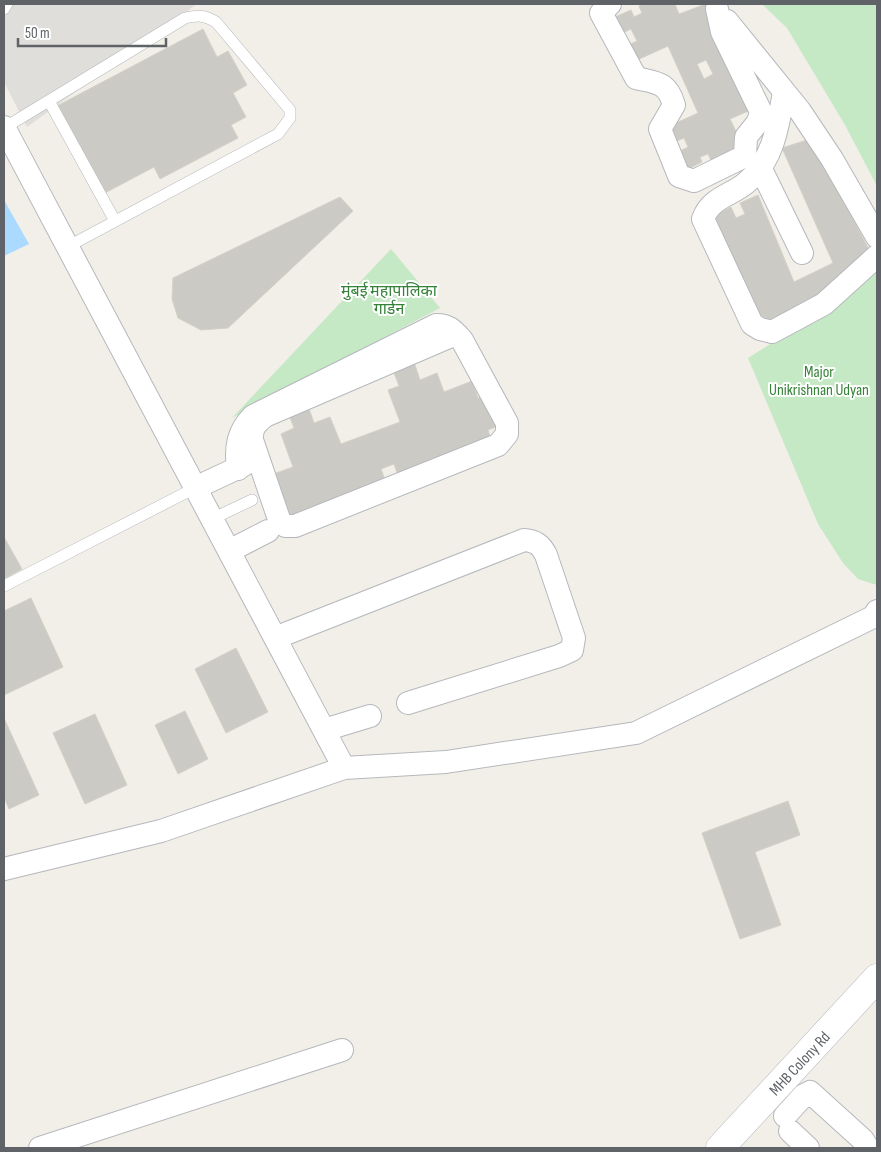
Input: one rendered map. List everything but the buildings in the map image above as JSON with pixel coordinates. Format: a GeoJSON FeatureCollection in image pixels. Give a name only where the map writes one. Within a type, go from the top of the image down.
{"type":"FeatureCollection","features":[{"type":"Feature","properties":{"kind":"street"},"geometry":{"type":"LineString","coordinates":[[610,4],[601,13],[636,78],[659,82],[672,97],[674,105],[660,129],[679,176],[694,181],[745,156],[746,137],[758,122],[761,112],[722,32],[714,6]]}},
{"type":"Feature","properties":{"kind":"street"},"geometry":{"type":"LineString","coordinates":[[714,6],[784,92],[832,159],[877,238]]}},
{"type":"Feature","properties":{"kind":"street"},"geometry":{"type":"LineString","coordinates":[[784,92],[776,140],[760,167],[746,183],[713,202],[706,209],[703,219],[752,324],[760,329],[772,332],[824,304],[877,256]]}},
{"type":"Feature","properties":{"kind":"street"},"geometry":{"type":"LineString","coordinates":[[4,127],[344,768]]}},
{"type":"Feature","properties":{"kind":"street"},"geometry":{"type":"LineString","coordinates":[[760,167],[802,253]]}},
{"type":"Feature","properties":{"kind":"street"},"geometry":{"type":"LineString","coordinates":[[195,488],[241,467],[238,440],[241,430],[253,416],[426,328],[436,325],[446,325],[456,334],[507,423],[507,434],[498,446],[295,526],[290,527],[280,522],[252,440],[253,428],[258,422],[265,416],[456,334]]}},
{"type":"Feature","properties":{"kind":"street"},"geometry":{"type":"LineString","coordinates":[[229,551],[268,531]]}},
{"type":"Feature","properties":{"kind":"street"},"geometry":{"type":"LineString","coordinates":[[275,638],[524,540],[533,541],[541,546],[546,555],[574,638],[572,650],[559,656],[408,703]]}},
{"type":"Feature","properties":{"kind":"street"},"geometry":{"type":"LineString","coordinates":[[4,869],[161,831],[344,768],[446,762],[636,733],[873,617],[877,611]]}},
{"type":"Feature","properties":{"kind":"street"},"geometry":{"type":"LineString","coordinates":[[324,730],[370,716]]}},
{"type":"Feature","properties":{"kind":"street","name":"MHB Colony Rd"},"geometry":{"type":"LineString","coordinates":[[720,1148],[776,1116],[877,978]]}},
{"type":"Feature","properties":{"kind":"street"},"geometry":{"type":"LineString","coordinates":[[40,1148],[342,1050]]}},
{"type":"Feature","properties":{"kind":"street"},"geometry":{"type":"LineString","coordinates":[[808,1148],[776,1116],[810,1092],[863,1140],[868,1148]]}},
{"type":"Feature","properties":{"kind":"lane"},"geometry":{"type":"LineString","coordinates":[[4,9],[7,4]]}},
{"type":"Feature","properties":{"kind":"lane"},"geometry":{"type":"LineString","coordinates":[[4,127],[185,18],[205,15],[216,22],[290,110],[290,118],[278,134],[67,247]]}},
{"type":"Feature","properties":{"kind":"lane"},"geometry":{"type":"LineString","coordinates":[[49,101],[115,221]]}},
{"type":"Feature","properties":{"kind":"lane"},"geometry":{"type":"LineString","coordinates":[[4,586],[195,488]]}},
{"type":"Feature","properties":{"kind":"lane"},"geometry":{"type":"LineString","coordinates":[[212,519],[252,500]]}},
{"type":"Feature","properties":{"kind":"shaded area"},"geometry":{"type":"Polygon","coordinates":[[[4,4],[197,4],[27,127],[4,82],[4,4]]]}},
{"type":"Feature","properties":{"kind":"green space"},"geometry":{"type":"Polygon","coordinates":[[[762,4],[877,4],[877,186],[845,125],[787,28],[762,4]]]}},
{"type":"Feature","properties":{"kind":"green space","name":"मुंबई महापालिका गार्डन"},"geometry":{"type":"Polygon","coordinates":[[[391,249],[440,308],[232,418],[391,249]]]}},
{"type":"Feature","properties":{"kind":"green space","name":"Major Unikrishnan Udyan"},"geometry":{"type":"Polygon","coordinates":[[[877,265],[877,585],[858,579],[843,563],[818,524],[748,358],[815,316],[877,265]]]}},
{"type":"Feature","properties":{"kind":"water"},"geometry":{"type":"Polygon","coordinates":[[[4,200],[29,244],[4,256],[4,200]]]}}]}
